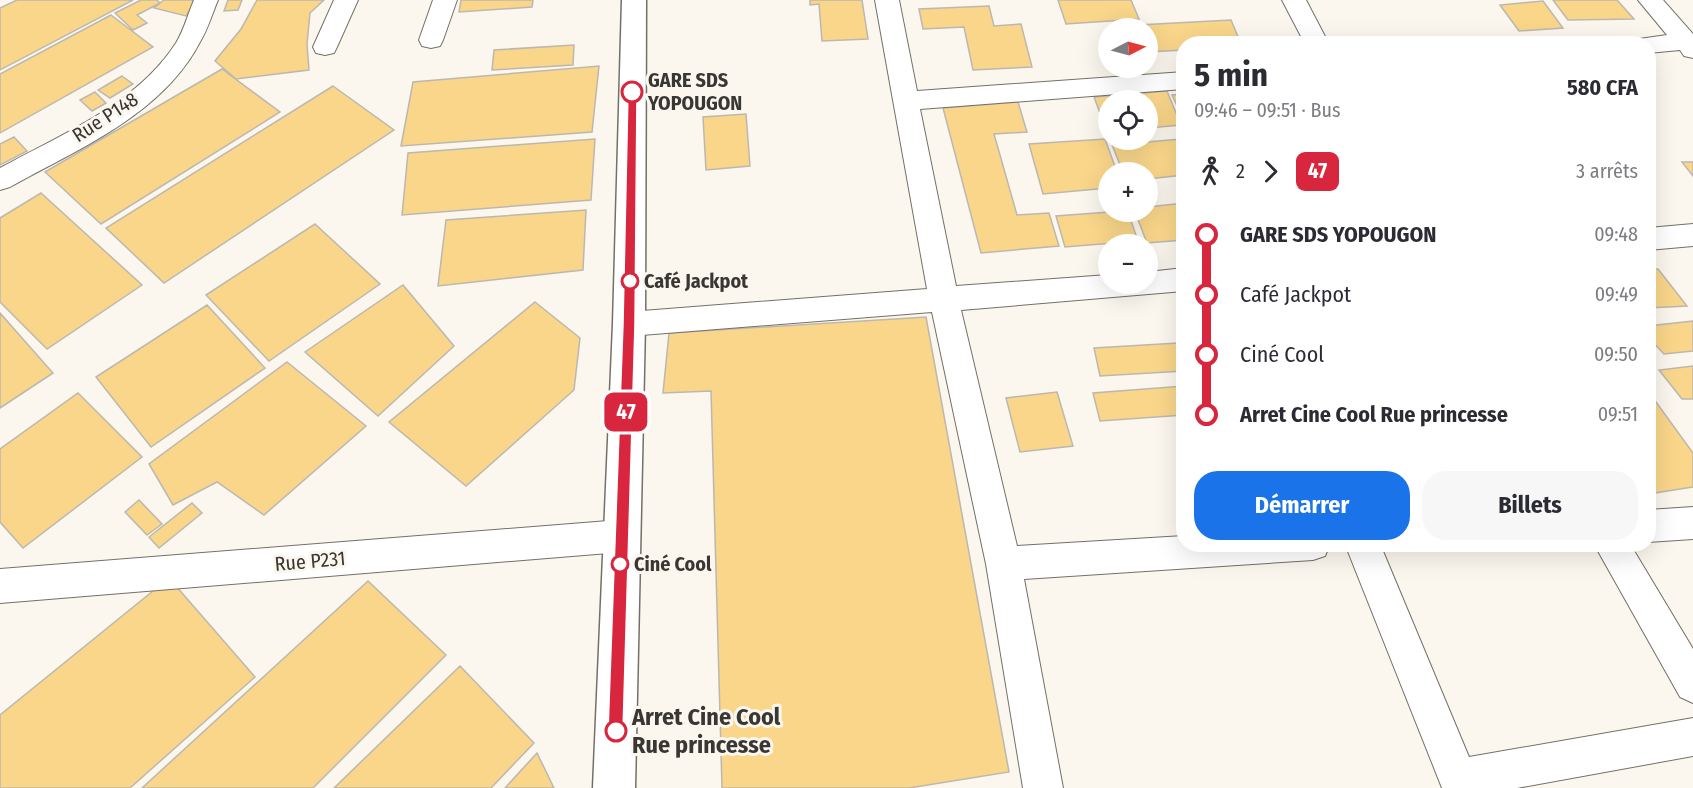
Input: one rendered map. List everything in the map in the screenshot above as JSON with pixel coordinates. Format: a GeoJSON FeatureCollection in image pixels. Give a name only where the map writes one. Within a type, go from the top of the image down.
{"type":"FeatureCollection","features":[{"type":"Feature","properties":{"kind":"street","name":"Rue P148"},"geometry":{"type":"LineString","coordinates":[[0,180],[126,108],[164,74],[188,43],[206,0]]}},
{"type":"Feature","properties":{"kind":"street"},"geometry":{"type":"LineString","coordinates":[[325,47],[346,0]]}},
{"type":"Feature","properties":{"kind":"street"},"geometry":{"type":"LineString","coordinates":[[431,39],[445,0]]}},
{"type":"Feature","properties":{"kind":"street"},"geometry":{"type":"LineString","coordinates":[[614,788],[629,324],[634,0]]}},
{"type":"Feature","properties":{"kind":"street"},"geometry":{"type":"LineString","coordinates":[[887,0],[944,300],[1004,564],[1043,788]]}},
{"type":"Feature","properties":{"kind":"street"},"geometry":{"type":"LineString","coordinates":[[1294,0],[1313,36]]}},
{"type":"Feature","properties":{"kind":"street"},"geometry":{"type":"LineString","coordinates":[[1650,0],[1690,46]]}},
{"type":"Feature","properties":{"kind":"street"},"geometry":{"type":"LineString","coordinates":[[1656,45],[1690,46]]}},
{"type":"Feature","properties":{"kind":"street"},"geometry":{"type":"LineString","coordinates":[[907,101],[1176,81]]}},
{"type":"Feature","properties":{"kind":"street"},"geometry":{"type":"LineString","coordinates":[[1656,237],[1693,234]]}},
{"type":"Feature","properties":{"kind":"street"},"geometry":{"type":"LineString","coordinates":[[1158,281],[1176,280]]}},
{"type":"Feature","properties":{"kind":"street"},"geometry":{"type":"LineString","coordinates":[[629,324],[1098,287]]}},
{"type":"Feature","properties":{"kind":"street"},"geometry":{"type":"LineString","coordinates":[[1656,525],[1693,523]]}},
{"type":"Feature","properties":{"kind":"street","name":"Rue P231"},"geometry":{"type":"LineString","coordinates":[[0,586],[621,536]]}},
{"type":"Feature","properties":{"kind":"street"},"geometry":{"type":"LineString","coordinates":[[1004,564],[1189,552]]}},
{"type":"Feature","properties":{"kind":"street"},"geometry":{"type":"LineString","coordinates":[[1365,552],[1460,783],[1693,737]]}},
{"type":"Feature","properties":{"kind":"street"},"geometry":{"type":"LineString","coordinates":[[1616,552],[1693,684]]}},
{"type":"Feature","properties":{"kind":"building"},"geometry":{"type":"Polygon","coordinates":[[[17,0],[133,0],[0,70],[0,8],[17,0]]]}},
{"type":"Feature","properties":{"kind":"building"},"geometry":{"type":"Polygon","coordinates":[[[141,0],[157,0],[160,3],[137,15],[147,23],[133,30],[115,13],[141,0]]]}},
{"type":"Feature","properties":{"kind":"building"},"geometry":{"type":"Polygon","coordinates":[[[164,0],[195,0],[186,16],[154,8],[164,0]]]}},
{"type":"Feature","properties":{"kind":"building"},"geometry":{"type":"Polygon","coordinates":[[[228,0],[242,0],[238,10],[224,11],[228,0]]]}},
{"type":"Feature","properties":{"kind":"building"},"geometry":{"type":"Polygon","coordinates":[[[257,0],[324,0],[310,13],[307,44],[309,70],[236,79],[215,61],[241,29],[257,0]]]}},
{"type":"Feature","properties":{"kind":"building"},"geometry":{"type":"Polygon","coordinates":[[[461,0],[533,0],[532,7],[459,12],[461,0]]]}},
{"type":"Feature","properties":{"kind":"building"},"geometry":{"type":"Polygon","coordinates":[[[810,0],[862,0],[868,39],[822,41],[819,4],[810,5],[810,0]]]}},
{"type":"Feature","properties":{"kind":"building"},"geometry":{"type":"Polygon","coordinates":[[[1058,0],[1131,0],[1139,18],[1098,18],[1098,22],[1066,24],[1058,0]]]}},
{"type":"Feature","properties":{"kind":"building"},"geometry":{"type":"Polygon","coordinates":[[[1553,0],[1617,0],[1634,19],[1568,20],[1553,0]]]}},
{"type":"Feature","properties":{"kind":"building"},"geometry":{"type":"Polygon","coordinates":[[[1543,1],[1563,28],[1519,31],[1500,5],[1543,1]]]}},
{"type":"Feature","properties":{"kind":"building"},"geometry":{"type":"Polygon","coordinates":[[[989,6],[994,26],[1021,24],[1032,67],[973,70],[964,27],[923,29],[919,9],[989,6]]]}},
{"type":"Feature","properties":{"kind":"building"},"geometry":{"type":"Polygon","coordinates":[[[111,15],[153,47],[0,133],[0,74],[111,15]]]}},
{"type":"Feature","properties":{"kind":"building"},"geometry":{"type":"Polygon","coordinates":[[[1231,20],[1238,36],[1176,36],[1176,50],[1158,51],[1158,24],[1231,20]]]}},
{"type":"Feature","properties":{"kind":"building"},"geometry":{"type":"Polygon","coordinates":[[[574,45],[573,65],[492,70],[494,50],[574,45]]]}},
{"type":"Feature","properties":{"kind":"building"},"geometry":{"type":"Polygon","coordinates":[[[599,66],[592,132],[401,146],[413,82],[599,66]]]}},
{"type":"Feature","properties":{"kind":"building"},"geometry":{"type":"Polygon","coordinates":[[[222,69],[280,112],[101,224],[45,172],[222,69]]]}},
{"type":"Feature","properties":{"kind":"building"},"geometry":{"type":"Polygon","coordinates":[[[122,76],[133,84],[110,98],[98,90],[122,76]]]}},
{"type":"Feature","properties":{"kind":"building"},"geometry":{"type":"Polygon","coordinates":[[[333,86],[394,130],[164,283],[106,228],[333,86]]]}},
{"type":"Feature","properties":{"kind":"building"},"geometry":{"type":"Polygon","coordinates":[[[1167,91],[1176,113],[1176,125],[1158,127],[1158,92],[1167,91]]]}},
{"type":"Feature","properties":{"kind":"building"},"geometry":{"type":"Polygon","coordinates":[[[95,92],[106,103],[92,111],[80,100],[95,92]]]}},
{"type":"Feature","properties":{"kind":"building"},"geometry":{"type":"Polygon","coordinates":[[[1018,102],[1027,132],[994,134],[1017,215],[1049,213],[1059,246],[981,253],[943,108],[1018,102]]]}},
{"type":"Feature","properties":{"kind":"building"},"geometry":{"type":"Polygon","coordinates":[[[746,114],[750,166],[706,170],[703,117],[746,114]]]}},
{"type":"Feature","properties":{"kind":"building"},"geometry":{"type":"Polygon","coordinates":[[[14,137],[27,151],[0,165],[0,144],[14,137]]]}},
{"type":"Feature","properties":{"kind":"building"},"geometry":{"type":"Polygon","coordinates":[[[595,139],[591,200],[402,215],[408,153],[595,139]]]}},
{"type":"Feature","properties":{"kind":"building"},"geometry":{"type":"Polygon","coordinates":[[[1098,139],[1098,150],[1109,150],[1113,162],[1098,162],[1098,189],[1043,194],[1029,144],[1098,139]]]}},
{"type":"Feature","properties":{"kind":"building"},"geometry":{"type":"Polygon","coordinates":[[[1176,139],[1176,176],[1158,178],[1158,162],[1119,162],[1114,150],[1158,150],[1158,141],[1176,139]]]}},
{"type":"Feature","properties":{"kind":"building"},"geometry":{"type":"Polygon","coordinates":[[[1682,162],[1693,162],[1693,176],[1682,162]]]}},
{"type":"Feature","properties":{"kind":"building"},"geometry":{"type":"Polygon","coordinates":[[[41,193],[142,285],[47,349],[0,302],[0,218],[41,193]]]}},
{"type":"Feature","properties":{"kind":"building"},"geometry":{"type":"Polygon","coordinates":[[[1176,204],[1176,241],[1158,242],[1158,234],[1144,234],[1139,222],[1158,222],[1158,206],[1176,204]]]}},
{"type":"Feature","properties":{"kind":"building"},"geometry":{"type":"Polygon","coordinates":[[[586,210],[583,270],[438,286],[446,220],[586,210]]]}},
{"type":"Feature","properties":{"kind":"building"},"geometry":{"type":"Polygon","coordinates":[[[1098,213],[1098,222],[1131,222],[1136,234],[1098,234],[1098,244],[1065,247],[1056,216],[1098,213]]]}},
{"type":"Feature","properties":{"kind":"building"},"geometry":{"type":"Polygon","coordinates":[[[315,224],[380,284],[269,361],[206,295],[315,224]]]}},
{"type":"Feature","properties":{"kind":"building"},"geometry":{"type":"Polygon","coordinates":[[[1656,269],[1658,269],[1687,306],[1656,308],[1656,269]]]}},
{"type":"Feature","properties":{"kind":"building"},"geometry":{"type":"Polygon","coordinates":[[[403,285],[454,346],[378,416],[305,352],[403,285]]]}},
{"type":"Feature","properties":{"kind":"building"},"geometry":{"type":"Polygon","coordinates":[[[535,302],[580,338],[574,390],[466,486],[389,422],[535,302]]]}},
{"type":"Feature","properties":{"kind":"building"},"geometry":{"type":"Polygon","coordinates":[[[207,305],[265,368],[151,447],[96,377],[207,305]]]}},
{"type":"Feature","properties":{"kind":"building"},"geometry":{"type":"Polygon","coordinates":[[[0,313],[53,373],[0,408],[0,313]]]}},
{"type":"Feature","properties":{"kind":"building"},"geometry":{"type":"Polygon","coordinates":[[[926,317],[1009,772],[909,788],[722,788],[711,391],[663,393],[669,333],[926,317]]]}},
{"type":"Feature","properties":{"kind":"building"},"geometry":{"type":"Polygon","coordinates":[[[1693,321],[1693,351],[1664,354],[1656,346],[1656,325],[1693,321]]]}},
{"type":"Feature","properties":{"kind":"building"},"geometry":{"type":"Polygon","coordinates":[[[1176,343],[1176,371],[1100,376],[1094,348],[1176,343]]]}},
{"type":"Feature","properties":{"kind":"building"},"geometry":{"type":"Polygon","coordinates":[[[287,362],[366,426],[264,515],[217,482],[173,505],[149,464],[287,362]]]}},
{"type":"Feature","properties":{"kind":"building"},"geometry":{"type":"Polygon","coordinates":[[[1693,366],[1693,399],[1682,399],[1659,370],[1693,366]]]}},
{"type":"Feature","properties":{"kind":"building"},"geometry":{"type":"Polygon","coordinates":[[[1176,387],[1176,416],[1100,421],[1093,393],[1176,387]]]}},
{"type":"Feature","properties":{"kind":"building"},"geometry":{"type":"Polygon","coordinates":[[[1057,392],[1073,446],[1020,452],[1006,398],[1057,392]]]}},
{"type":"Feature","properties":{"kind":"building"},"geometry":{"type":"Polygon","coordinates":[[[78,393],[142,457],[23,548],[0,522],[0,449],[78,393]]]}},
{"type":"Feature","properties":{"kind":"building"},"geometry":{"type":"Polygon","coordinates":[[[1656,402],[1693,453],[1693,487],[1656,493],[1656,402]]]}},
{"type":"Feature","properties":{"kind":"building"},"geometry":{"type":"Polygon","coordinates":[[[139,500],[162,524],[147,535],[125,512],[139,500]]]}},
{"type":"Feature","properties":{"kind":"building"},"geometry":{"type":"Polygon","coordinates":[[[192,503],[202,513],[159,548],[149,537],[192,503]]]}},
{"type":"Feature","properties":{"kind":"building"},"geometry":{"type":"Polygon","coordinates":[[[169,578],[255,677],[130,788],[0,788],[0,715],[169,578]]]}},
{"type":"Feature","properties":{"kind":"building"},"geometry":{"type":"Polygon","coordinates":[[[368,581],[446,655],[313,788],[142,788],[368,581]]]}},
{"type":"Feature","properties":{"kind":"building"},"geometry":{"type":"Polygon","coordinates":[[[460,666],[534,743],[491,788],[334,788],[460,666]]]}},
{"type":"Feature","properties":{"kind":"building"},"geometry":{"type":"Polygon","coordinates":[[[537,753],[554,788],[505,788],[537,753]]]}},
{"type":"Feature","properties":{"kind":"bus line","name":"47"},"geometry":{"type":"LineString","coordinates":[[616,731],[629,324],[632,92]]}},
{"type":"Feature","properties":{"kind":"place","name":"GARE SDS YOPOUGON"},"geometry":{"type":"Point","coordinates":[632,92]}},
{"type":"Feature","properties":{"kind":"place","name":"Café Jackpot"},"geometry":{"type":"Point","coordinates":[630,281]}},
{"type":"Feature","properties":{"kind":"place","name":"Ciné Cool"},"geometry":{"type":"Point","coordinates":[620,564]}},
{"type":"Feature","properties":{"kind":"place","name":"Arret Cine Cool Rue princesse"},"geometry":{"type":"Point","coordinates":[616,731]}}]}
